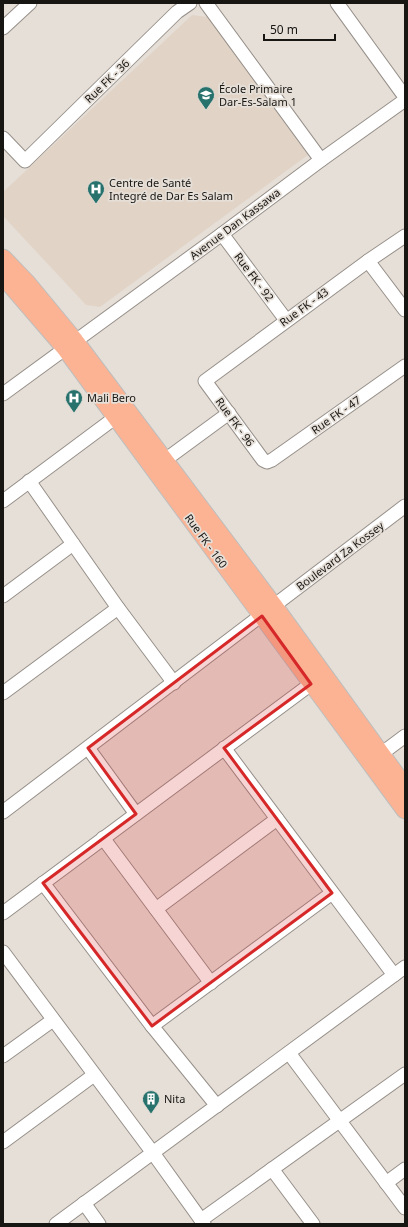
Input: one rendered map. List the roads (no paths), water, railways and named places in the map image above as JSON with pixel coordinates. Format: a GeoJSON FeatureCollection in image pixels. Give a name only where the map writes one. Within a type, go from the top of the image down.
{"type":"FeatureCollection","features":[{"type":"Feature","properties":{"kind":"main road","name":"Rue FK - 160"},"geometry":{"type":"LineString","coordinates":[[3,258],[27,283],[70,345],[116,417],[381,754],[405,787]]}},
{"type":"Feature","properties":{"kind":"main road","name":"Rue FK - 160"},"geometry":{"type":"LineString","coordinates":[[3,276],[70,345],[165,460],[268,611],[311,684],[405,810]]}},
{"type":"Feature","properties":{"kind":"street"},"geometry":{"type":"LineString","coordinates":[[3,28],[30,3]]}},
{"type":"Feature","properties":{"kind":"street","name":"Rue FK - 36"},"geometry":{"type":"LineString","coordinates":[[3,138],[24,161],[177,12],[190,3]]}},
{"type":"Feature","properties":{"kind":"street"},"geometry":{"type":"LineString","coordinates":[[206,3],[321,160]]}},
{"type":"Feature","properties":{"kind":"street"},"geometry":{"type":"LineString","coordinates":[[337,3],[405,97]]}},
{"type":"Feature","properties":{"kind":"street","name":"Avenue Dan Kassawa"},"geometry":{"type":"LineString","coordinates":[[3,394],[405,100]]}},
{"type":"Feature","properties":{"kind":"street","name":"Rue FK - 92"},"geometry":{"type":"LineString","coordinates":[[222,234],[286,320]]}},
{"type":"Feature","properties":{"kind":"street","name":"Rue FK - 43"},"geometry":{"type":"LineString","coordinates":[[205,381],[286,320],[405,236]]}},
{"type":"Feature","properties":{"kind":"street"},"geometry":{"type":"LineString","coordinates":[[368,261],[405,310]]}},
{"type":"Feature","properties":{"kind":"street","name":"Rue FK - 47"},"geometry":{"type":"LineString","coordinates":[[267,462],[272,460],[405,366]]}},
{"type":"Feature","properties":{"kind":"street","name":"Rue FK - 96"},"geometry":{"type":"LineString","coordinates":[[205,381],[263,460],[267,462]]}},
{"type":"Feature","properties":{"kind":"street"},"geometry":{"type":"LineString","coordinates":[[165,460],[229,413]]}},
{"type":"Feature","properties":{"kind":"street"},"geometry":{"type":"LineString","coordinates":[[3,501],[116,417]]}},
{"type":"Feature","properties":{"kind":"street"},"geometry":{"type":"LineString","coordinates":[[29,481],[118,608],[174,683]]}},
{"type":"Feature","properties":{"kind":"street","name":"Boulevard Za Kossey"},"geometry":{"type":"LineString","coordinates":[[3,812],[405,506]]}},
{"type":"Feature","properties":{"kind":"street"},"geometry":{"type":"LineString","coordinates":[[3,596],[73,544]]}},
{"type":"Feature","properties":{"kind":"street"},"geometry":{"type":"LineString","coordinates":[[3,693],[118,608]]}},
{"type":"Feature","properties":{"kind":"street"},"geometry":{"type":"LineString","coordinates":[[3,913],[311,684]]}},
{"type":"Feature","properties":{"kind":"street"},"geometry":{"type":"LineString","coordinates":[[381,754],[405,736]]}},
{"type":"Feature","properties":{"kind":"street"},"geometry":{"type":"LineString","coordinates":[[88,748],[136,814]]}},
{"type":"Feature","properties":{"kind":"street"},"geometry":{"type":"LineString","coordinates":[[224,748],[394,975]]}},
{"type":"Feature","properties":{"kind":"street"},"geometry":{"type":"LineString","coordinates":[[156,909],[277,819]]}},
{"type":"Feature","properties":{"kind":"street"},"geometry":{"type":"LineString","coordinates":[[103,838],[211,983]]}},
{"type":"Feature","properties":{"kind":"street"},"geometry":{"type":"LineString","coordinates":[[43,883],[152,1026],[217,1106]]}},
{"type":"Feature","properties":{"kind":"street"},"geometry":{"type":"LineString","coordinates":[[152,1026],[332,893]]}},
{"type":"Feature","properties":{"kind":"street"},"geometry":{"type":"LineString","coordinates":[[3,952],[153,1152],[202,1222],[272,1169],[405,1074]]}},
{"type":"Feature","properties":{"kind":"street"},"geometry":{"type":"LineString","coordinates":[[56,1224],[405,967]]}},
{"type":"Feature","properties":{"kind":"street"},"geometry":{"type":"LineString","coordinates":[[3,1056],[53,1020]]}},
{"type":"Feature","properties":{"kind":"street"},"geometry":{"type":"LineString","coordinates":[[289,1053],[405,1208]]}},
{"type":"Feature","properties":{"kind":"street"},"geometry":{"type":"LineString","coordinates":[[3,1142],[94,1075]]}},
{"type":"Feature","properties":{"kind":"street"},"geometry":{"type":"LineString","coordinates":[[272,1169],[313,1224]]}},
{"type":"Feature","properties":{"kind":"street"},"geometry":{"type":"LineString","coordinates":[[386,1183],[405,1169]]}},
{"type":"Feature","properties":{"kind":"street"},"geometry":{"type":"LineString","coordinates":[[84,1203],[100,1224]]}},
{"type":"Feature","properties":{"kind":"place","name":"École Primaire Dar-Es-Salam 1"},"geometry":{"type":"Point","coordinates":[206,110]}},
{"type":"Feature","properties":{"kind":"place","name":"Centre de Santé Integré de Dar Es Salam"},"geometry":{"type":"Point","coordinates":[96,204]}},
{"type":"Feature","properties":{"kind":"place","name":"Mali Bero"},"geometry":{"type":"Point","coordinates":[74,413]}},
{"type":"Feature","properties":{"kind":"place","name":"Nita"},"geometry":{"type":"Point","coordinates":[151,1114]}}]}
